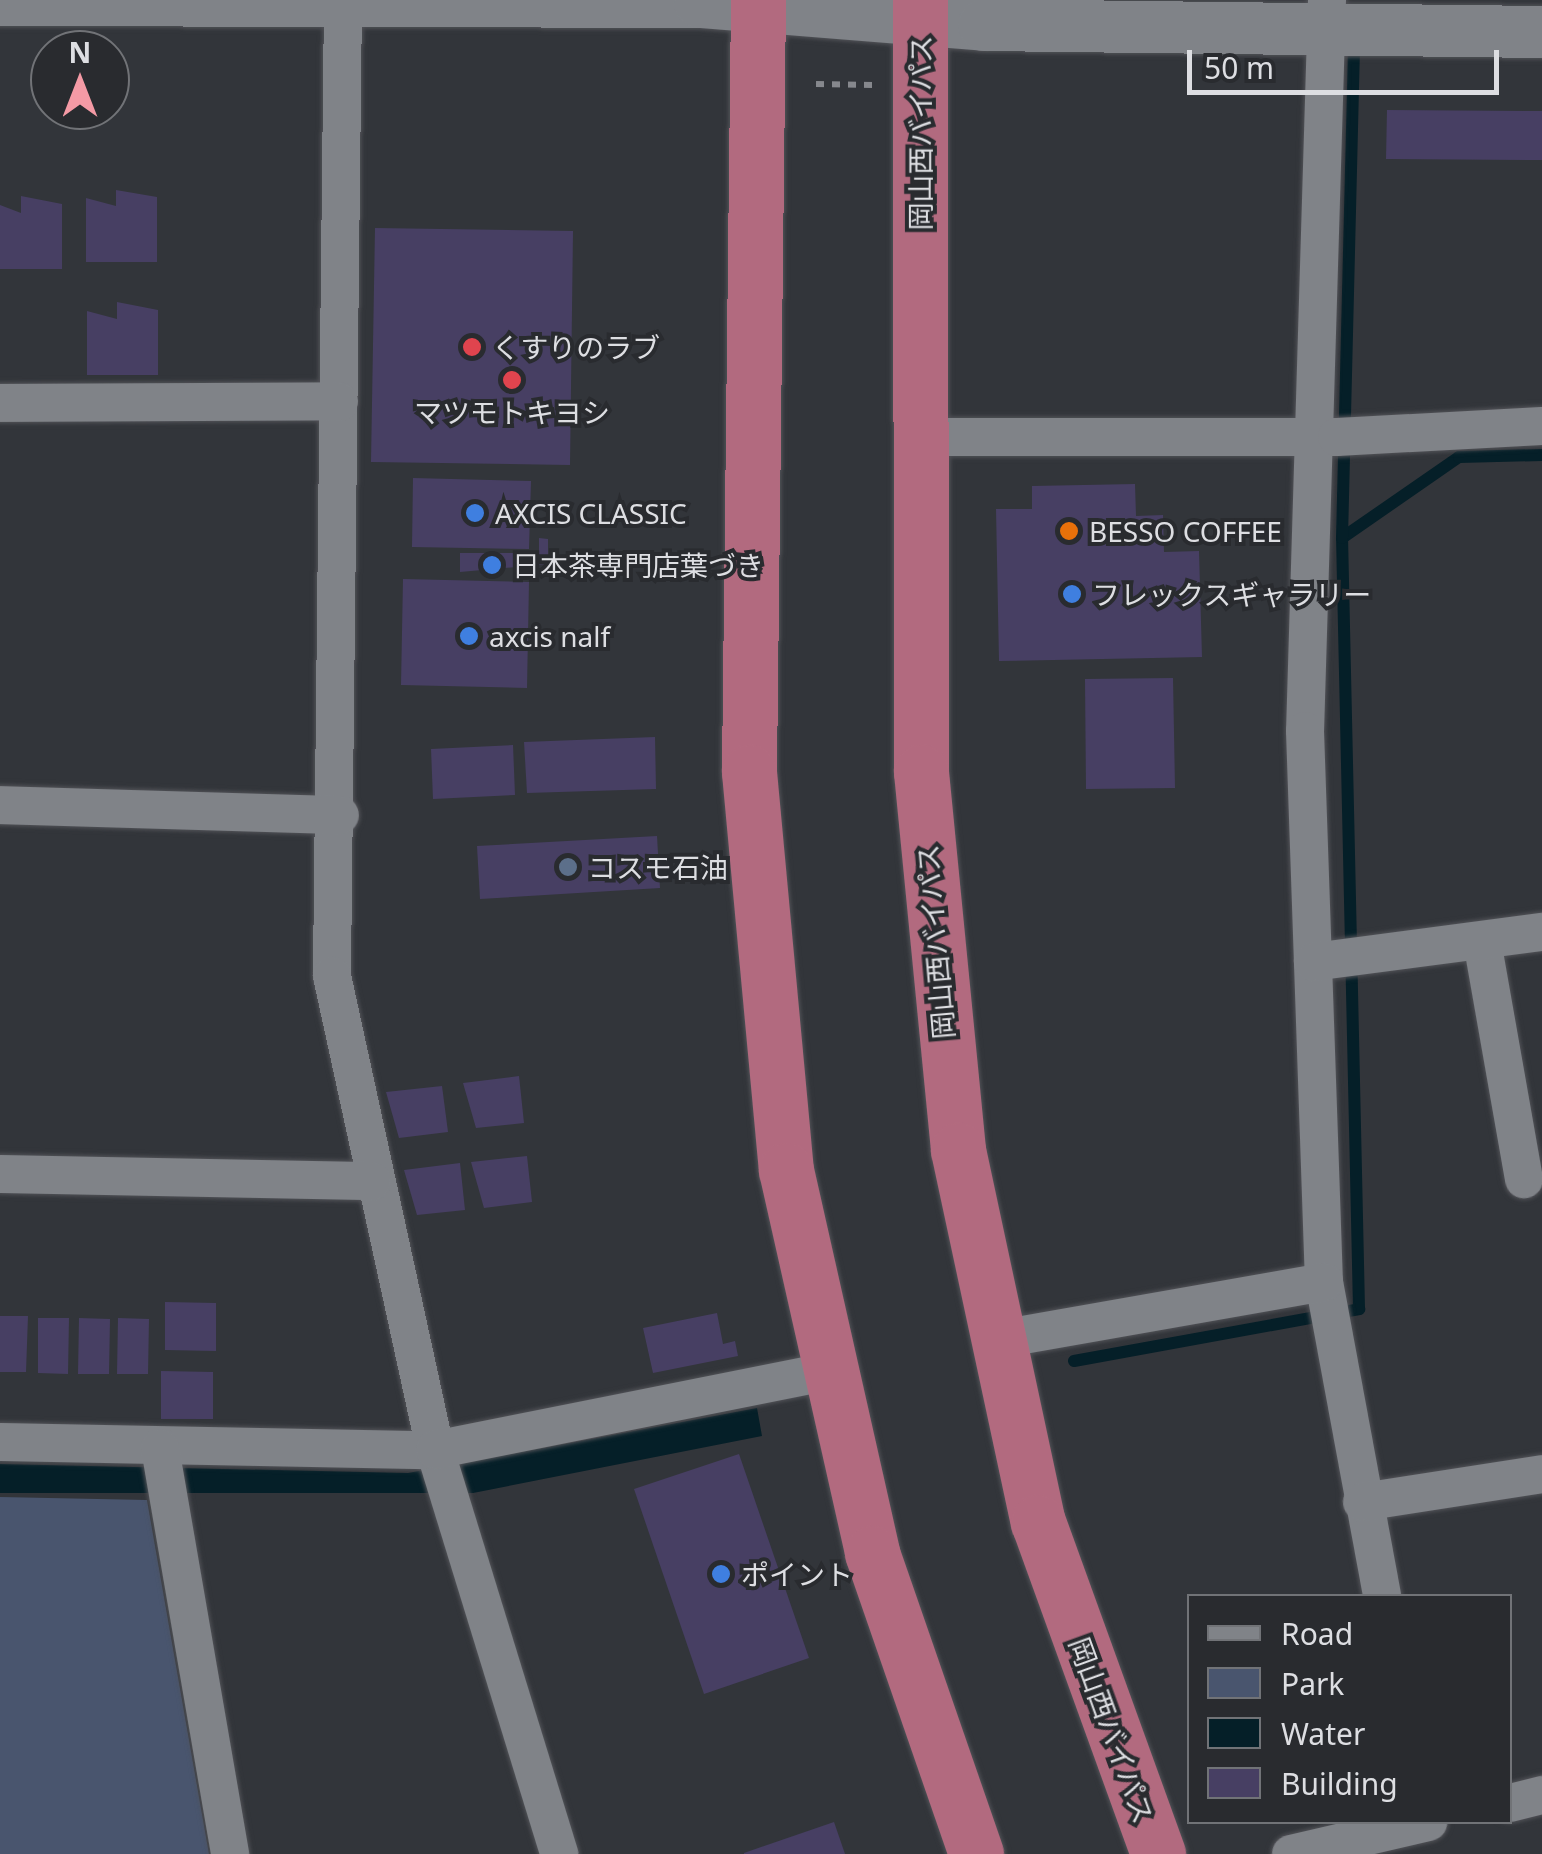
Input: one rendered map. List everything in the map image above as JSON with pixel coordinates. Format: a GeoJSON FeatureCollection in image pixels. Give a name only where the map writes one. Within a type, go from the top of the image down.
{"type":"FeatureCollection","features":[{"type":"Feature","properties":{"kind":"highway"},"geometry":{"type":"LineString","coordinates":[[758,3],[750,772],[786,1170],[826,1372],[872,1553],[976,1854]]}},
{"type":"Feature","properties":{"kind":"highway","name":"岡山西バイパス"},"geometry":{"type":"LineString","coordinates":[[920,10],[918,436],[931,937],[958,1150],[995,1340],[1038,1522],[1158,1854]]}},
{"type":"Feature","properties":{"kind":"street"},"geometry":{"type":"LineString","coordinates":[[0,0],[758,3],[1542,32]]}},
{"type":"Feature","properties":{"kind":"street"},"geometry":{"type":"LineString","coordinates":[[343,1],[340,815],[332,976],[372,1181],[441,1468],[559,1854]]}},
{"type":"Feature","properties":{"kind":"street"},"geometry":{"type":"LineString","coordinates":[[1340,22],[1338,437],[1305,731],[1338,961],[1328,1302],[1382,1594]]}},
{"type":"Feature","properties":{"kind":"street"},"geometry":{"type":"LineString","coordinates":[[0,403],[339,401]]}},
{"type":"Feature","properties":{"kind":"street"},"geometry":{"type":"LineString","coordinates":[[918,436],[1338,437],[1542,426]]}},
{"type":"Feature","properties":{"kind":"street"},"geometry":{"type":"LineString","coordinates":[[0,805],[340,815]]}},
{"type":"Feature","properties":{"kind":"street"},"geometry":{"type":"LineString","coordinates":[[1338,961],[1542,932]]}},
{"type":"Feature","properties":{"kind":"street"},"geometry":{"type":"LineString","coordinates":[[1482,942],[1524,1179]]}},
{"type":"Feature","properties":{"kind":"street"},"geometry":{"type":"LineString","coordinates":[[0,1174],[372,1181]]}},
{"type":"Feature","properties":{"kind":"street"},"geometry":{"type":"LineString","coordinates":[[995,1340],[1328,1302]]}},
{"type":"Feature","properties":{"kind":"street"},"geometry":{"type":"LineString","coordinates":[[0,1442],[163,1471],[441,1468],[826,1372]]}},
{"type":"Feature","properties":{"kind":"street"},"geometry":{"type":"LineString","coordinates":[[163,1471],[230,1854]]}},
{"type":"Feature","properties":{"kind":"street"},"geometry":{"type":"LineString","coordinates":[[1362,1502],[1542,1474]]}},
{"type":"Feature","properties":{"kind":"street"},"geometry":{"type":"LineString","coordinates":[[1512,1802],[1542,1795]]}},
{"type":"Feature","properties":{"kind":"street"},"geometry":{"type":"LineString","coordinates":[[1291,1854],[1420,1824]]}},
{"type":"Feature","properties":{"kind":"street"},"geometry":{"type":"LineString","coordinates":[[1430,1824],[1444,1854]]}},
{"type":"Feature","properties":{"kind":"path"},"geometry":{"type":"LineString","coordinates":[[816,84],[874,84]]}},
{"type":"Feature","properties":{"kind":"green space"},"geometry":{"type":"Polygon","coordinates":[[[0,1497],[147,1500],[209,1854],[0,1854],[0,1497]]]}},
{"type":"Feature","properties":{"kind":"water"},"geometry":{"type":"Polygon","coordinates":[[[757,1408],[762,1436],[473,1493],[0,1493],[0,1464],[408,1473],[757,1408]]]}},
{"type":"Feature","properties":{"kind":"building"},"geometry":{"type":"Polygon","coordinates":[[[1387,110],[1542,111],[1542,160],[1386,159],[1387,110]]]}},
{"type":"Feature","properties":{"kind":"building"},"geometry":{"type":"Polygon","coordinates":[[[116,190],[157,197],[157,262],[86,262],[86,198],[116,206],[116,190]]]}},
{"type":"Feature","properties":{"kind":"building"},"geometry":{"type":"Polygon","coordinates":[[[21,196],[62,204],[62,269],[0,269],[0,205],[21,213],[21,196]]]}},
{"type":"Feature","properties":{"kind":"building"},"geometry":{"type":"Polygon","coordinates":[[[375,228],[573,231],[570,465],[371,462],[375,228]]]}},
{"type":"Feature","properties":{"kind":"building"},"geometry":{"type":"Polygon","coordinates":[[[117,302],[158,310],[158,375],[87,375],[87,311],[117,319],[117,302]]]}},
{"type":"Feature","properties":{"kind":"building"},"geometry":{"type":"Polygon","coordinates":[[[413,478],[531,481],[529,549],[412,547],[413,478]]]}},
{"type":"Feature","properties":{"kind":"building"},"geometry":{"type":"Polygon","coordinates":[[[1135,484],[1136,516],[1163,515],[1164,552],[1199,551],[1202,657],[999,661],[996,509],[1032,509],[1032,486],[1135,484]]]}},
{"type":"Feature","properties":{"kind":"building"},"geometry":{"type":"Polygon","coordinates":[[[539,538],[548,539],[548,564],[460,572],[460,553],[539,553],[539,538]]]}},
{"type":"Feature","properties":{"kind":"building"},"geometry":{"type":"Polygon","coordinates":[[[403,579],[529,582],[527,688],[401,685],[403,579]]]}},
{"type":"Feature","properties":{"kind":"building"},"geometry":{"type":"Polygon","coordinates":[[[1173,678],[1175,788],[1086,789],[1085,679],[1173,678]]]}},
{"type":"Feature","properties":{"kind":"building"},"geometry":{"type":"Polygon","coordinates":[[[655,737],[656,789],[527,793],[524,742],[655,737]]]}},
{"type":"Feature","properties":{"kind":"building"},"geometry":{"type":"Polygon","coordinates":[[[513,745],[515,795],[433,799],[431,749],[513,745]]]}},
{"type":"Feature","properties":{"kind":"building"},"geometry":{"type":"Polygon","coordinates":[[[657,836],[660,888],[480,899],[477,846],[657,836]]]}},
{"type":"Feature","properties":{"kind":"building"},"geometry":{"type":"Polygon","coordinates":[[[519,1076],[524,1123],[476,1128],[463,1083],[519,1076]]]}},
{"type":"Feature","properties":{"kind":"building"},"geometry":{"type":"Polygon","coordinates":[[[442,1086],[448,1132],[399,1138],[386,1092],[442,1086]]]}},
{"type":"Feature","properties":{"kind":"building"},"geometry":{"type":"Polygon","coordinates":[[[527,1156],[532,1202],[484,1208],[471,1162],[527,1156]]]}},
{"type":"Feature","properties":{"kind":"building"},"geometry":{"type":"Polygon","coordinates":[[[460,1163],[465,1210],[417,1215],[404,1170],[460,1163]]]}},
{"type":"Feature","properties":{"kind":"building"},"geometry":{"type":"Polygon","coordinates":[[[165,1302],[216,1303],[216,1351],[165,1350],[165,1302]]]}},
{"type":"Feature","properties":{"kind":"building"},"geometry":{"type":"Polygon","coordinates":[[[717,1313],[723,1344],[735,1341],[738,1356],[653,1373],[643,1328],[717,1313]]]}},
{"type":"Feature","properties":{"kind":"building"},"geometry":{"type":"Polygon","coordinates":[[[0,1316],[28,1316],[26,1372],[0,1372],[0,1316]]]}},
{"type":"Feature","properties":{"kind":"building"},"geometry":{"type":"Polygon","coordinates":[[[38,1318],[69,1318],[68,1374],[38,1373],[38,1318]]]}},
{"type":"Feature","properties":{"kind":"building"},"geometry":{"type":"Polygon","coordinates":[[[79,1318],[110,1319],[109,1374],[78,1374],[79,1318]]]}},
{"type":"Feature","properties":{"kind":"building"},"geometry":{"type":"Polygon","coordinates":[[[118,1318],[149,1319],[148,1374],[117,1374],[118,1318]]]}},
{"type":"Feature","properties":{"kind":"building"},"geometry":{"type":"Polygon","coordinates":[[[161,1371],[213,1372],[213,1419],[161,1419],[161,1371]]]}},
{"type":"Feature","properties":{"kind":"building"},"geometry":{"type":"Polygon","coordinates":[[[739,1454],[809,1658],[704,1694],[634,1489],[739,1454]]]}},
{"type":"Feature","properties":{"kind":"building"},"geometry":{"type":"Polygon","coordinates":[[[834,1822],[845,1854],[744,1854],[744,1853],[834,1822]]]}},
{"type":"Feature","properties":{"kind":"waterway"},"geometry":{"type":"LineString","coordinates":[[1074,1361],[1359,1309],[1342,538],[1354,42]]}},
{"type":"Feature","properties":{"kind":"waterway"},"geometry":{"type":"LineString","coordinates":[[1342,538],[1459,457],[1542,455]]}},
{"type":"Feature","properties":{"kind":"place","name":"くすりのラブ"},"geometry":{"type":"Point","coordinates":[472,347]}},
{"type":"Feature","properties":{"kind":"place","name":"マツモトキヨシ"},"geometry":{"type":"Point","coordinates":[512,380]}},
{"type":"Feature","properties":{"kind":"place","name":"AXCIS CLASSIC"},"geometry":{"type":"Point","coordinates":[475,513]}},
{"type":"Feature","properties":{"kind":"place","name":"BESSO COFFEE"},"geometry":{"type":"Point","coordinates":[1069,531]}},
{"type":"Feature","properties":{"kind":"place","name":"日本茶専門店葉づき"},"geometry":{"type":"Point","coordinates":[492,565]}},
{"type":"Feature","properties":{"kind":"place","name":"フレックスギャラリー"},"geometry":{"type":"Point","coordinates":[1072,594]}},
{"type":"Feature","properties":{"kind":"place","name":"axcis nalf"},"geometry":{"type":"Point","coordinates":[469,636]}},
{"type":"Feature","properties":{"kind":"place","name":"コスモ石油"},"geometry":{"type":"Point","coordinates":[568,867]}},
{"type":"Feature","properties":{"kind":"place","name":"ポイント"},"geometry":{"type":"Point","coordinates":[721,1574]}}]}
